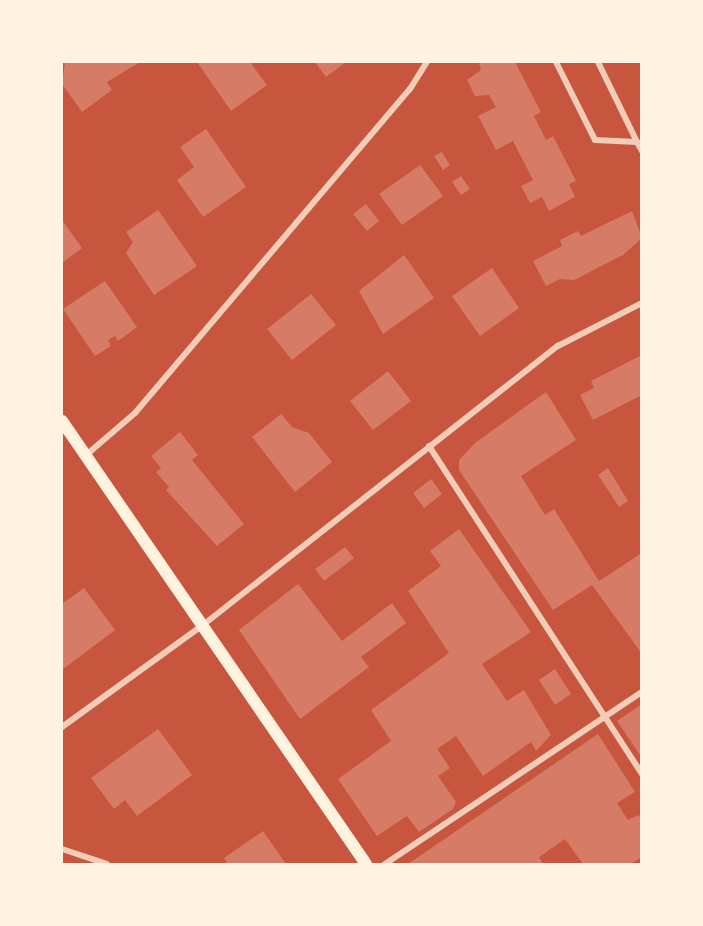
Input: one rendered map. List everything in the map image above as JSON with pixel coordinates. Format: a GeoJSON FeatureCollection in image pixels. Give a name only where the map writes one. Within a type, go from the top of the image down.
{"type":"FeatureCollection","features":[{"type":"Feature","properties":{"kind":"main road"},"geometry":{"type":"LineString","coordinates":[[62,421],[366,864]]}},
{"type":"Feature","properties":{"kind":"street"},"geometry":{"type":"LineString","coordinates":[[84,456],[135,413],[410,89],[427,62]]}},
{"type":"Feature","properties":{"kind":"street"},"geometry":{"type":"LineString","coordinates":[[556,62],[595,140],[637,142]]}},
{"type":"Feature","properties":{"kind":"street"},"geometry":{"type":"LineString","coordinates":[[598,62],[642,151]]}},
{"type":"Feature","properties":{"kind":"street"},"geometry":{"type":"LineString","coordinates":[[62,727],[203,625],[558,346],[642,303]]}},
{"type":"Feature","properties":{"kind":"street"},"geometry":{"type":"LineString","coordinates":[[429,446],[642,774]]}},
{"type":"Feature","properties":{"kind":"street"},"geometry":{"type":"LineString","coordinates":[[385,864],[642,692]]}},
{"type":"Feature","properties":{"kind":"street"},"geometry":{"type":"LineString","coordinates":[[62,849],[107,864]]}},
{"type":"Feature","properties":{"kind":"building"},"geometry":{"type":"Polygon","coordinates":[[[65,62],[140,62],[107,82],[112,90],[82,112],[62,84],[65,62]]]}},
{"type":"Feature","properties":{"kind":"building"},"geometry":{"type":"Polygon","coordinates":[[[197,62],[250,62],[267,85],[231,111],[197,62]]]}},
{"type":"Feature","properties":{"kind":"building"},"geometry":{"type":"Polygon","coordinates":[[[315,62],[346,62],[326,77],[315,62]]]}},
{"type":"Feature","properties":{"kind":"building"},"geometry":{"type":"Polygon","coordinates":[[[479,62],[515,62],[541,112],[534,116],[546,140],[553,136],[576,181],[569,184],[575,197],[549,211],[542,197],[530,203],[521,186],[533,180],[513,141],[496,150],[478,116],[496,107],[489,95],[475,96],[467,80],[481,70],[479,62]]]}},
{"type":"Feature","properties":{"kind":"building"},"geometry":{"type":"Polygon","coordinates":[[[206,129],[246,187],[203,217],[177,180],[194,167],[180,147],[206,129]]]}},
{"type":"Feature","properties":{"kind":"building"},"geometry":{"type":"Polygon","coordinates":[[[442,152],[450,165],[443,170],[434,156],[442,152]]]}},
{"type":"Feature","properties":{"kind":"building"},"geometry":{"type":"Polygon","coordinates":[[[420,165],[443,196],[402,225],[379,194],[420,165]]]}},
{"type":"Feature","properties":{"kind":"building"},"geometry":{"type":"Polygon","coordinates":[[[461,176],[470,189],[461,195],[452,182],[461,176]]]}},
{"type":"Feature","properties":{"kind":"building"},"geometry":{"type":"Polygon","coordinates":[[[366,204],[379,221],[367,231],[353,214],[366,204]]]}},
{"type":"Feature","properties":{"kind":"building"},"geometry":{"type":"Polygon","coordinates":[[[158,210],[197,266],[154,295],[126,253],[133,242],[126,232],[158,210]]]}},
{"type":"Feature","properties":{"kind":"building"},"geometry":{"type":"Polygon","coordinates":[[[632,211],[642,238],[623,255],[574,280],[560,279],[546,286],[533,261],[562,246],[560,240],[578,231],[581,236],[632,211]]]}},
{"type":"Feature","properties":{"kind":"building"},"geometry":{"type":"Polygon","coordinates":[[[62,220],[82,248],[62,263],[62,220]]]}},
{"type":"Feature","properties":{"kind":"building"},"geometry":{"type":"Polygon","coordinates":[[[404,255],[434,298],[383,334],[359,291],[404,255]]]}},
{"type":"Feature","properties":{"kind":"building"},"geometry":{"type":"Polygon","coordinates":[[[492,268],[519,308],[480,336],[452,296],[492,268]]]}},
{"type":"Feature","properties":{"kind":"building"},"geometry":{"type":"Polygon","coordinates":[[[105,281],[137,327],[118,341],[115,336],[108,340],[111,346],[95,356],[63,309],[105,281]]]}},
{"type":"Feature","properties":{"kind":"building"},"geometry":{"type":"Polygon","coordinates":[[[311,294],[336,325],[292,360],[267,329],[311,294]]]}},
{"type":"Feature","properties":{"kind":"building"},"geometry":{"type":"Polygon","coordinates":[[[642,355],[642,395],[593,420],[580,395],[594,388],[591,381],[642,355]]]}},
{"type":"Feature","properties":{"kind":"building"},"geometry":{"type":"Polygon","coordinates":[[[388,371],[411,401],[373,430],[350,401],[388,371]]]}},
{"type":"Feature","properties":{"kind":"building"},"geometry":{"type":"Polygon","coordinates":[[[546,392],[576,440],[521,476],[545,515],[554,509],[599,581],[642,553],[642,654],[592,585],[553,610],[459,470],[459,460],[475,443],[546,392]]]}},
{"type":"Feature","properties":{"kind":"building"},"geometry":{"type":"Polygon","coordinates":[[[281,414],[292,427],[309,433],[332,462],[295,492],[252,437],[281,414]]]}},
{"type":"Feature","properties":{"kind":"building"},"geometry":{"type":"Polygon","coordinates":[[[180,432],[198,455],[192,460],[244,524],[217,546],[166,490],[169,487],[156,472],[161,468],[151,456],[180,432]]]}},
{"type":"Feature","properties":{"kind":"building"},"geometry":{"type":"Polygon","coordinates":[[[608,468],[628,501],[619,507],[598,475],[608,468]]]}},
{"type":"Feature","properties":{"kind":"building"},"geometry":{"type":"Polygon","coordinates":[[[431,479],[442,494],[424,508],[413,493],[431,479]]]}},
{"type":"Feature","properties":{"kind":"building"},"geometry":{"type":"Polygon","coordinates":[[[459,529],[531,632],[482,664],[507,701],[524,690],[551,735],[536,751],[531,742],[483,776],[456,736],[437,749],[450,768],[438,776],[456,802],[453,809],[419,832],[407,816],[377,836],[338,779],[391,741],[371,710],[449,653],[408,591],[441,566],[430,551],[459,529]]]}},
{"type":"Feature","properties":{"kind":"building"},"geometry":{"type":"Polygon","coordinates":[[[345,547],[354,558],[324,581],[315,569],[345,547]]]}},
{"type":"Feature","properties":{"kind":"building"},"geometry":{"type":"Polygon","coordinates":[[[298,584],[342,641],[392,603],[406,623],[361,657],[369,667],[300,719],[239,630],[298,584]]]}},
{"type":"Feature","properties":{"kind":"building"},"geometry":{"type":"Polygon","coordinates":[[[84,588],[115,630],[62,670],[62,604],[84,588]]]}},
{"type":"Feature","properties":{"kind":"building"},"geometry":{"type":"Polygon","coordinates":[[[555,669],[571,694],[555,705],[539,680],[555,669]]]}},
{"type":"Feature","properties":{"kind":"building"},"geometry":{"type":"Polygon","coordinates":[[[642,704],[642,758],[617,721],[642,704]]]}},
{"type":"Feature","properties":{"kind":"building"},"geometry":{"type":"Polygon","coordinates":[[[158,729],[192,775],[137,816],[125,800],[114,809],[91,778],[158,729]]]}},
{"type":"Feature","properties":{"kind":"building"},"geometry":{"type":"Polygon","coordinates":[[[598,734],[635,792],[617,803],[628,820],[638,815],[642,819],[642,857],[630,864],[583,864],[565,839],[539,857],[543,864],[408,864],[598,734]]]}},
{"type":"Feature","properties":{"kind":"building"},"geometry":{"type":"Polygon","coordinates":[[[263,831],[286,864],[228,864],[224,858],[263,831]]]}}]}
